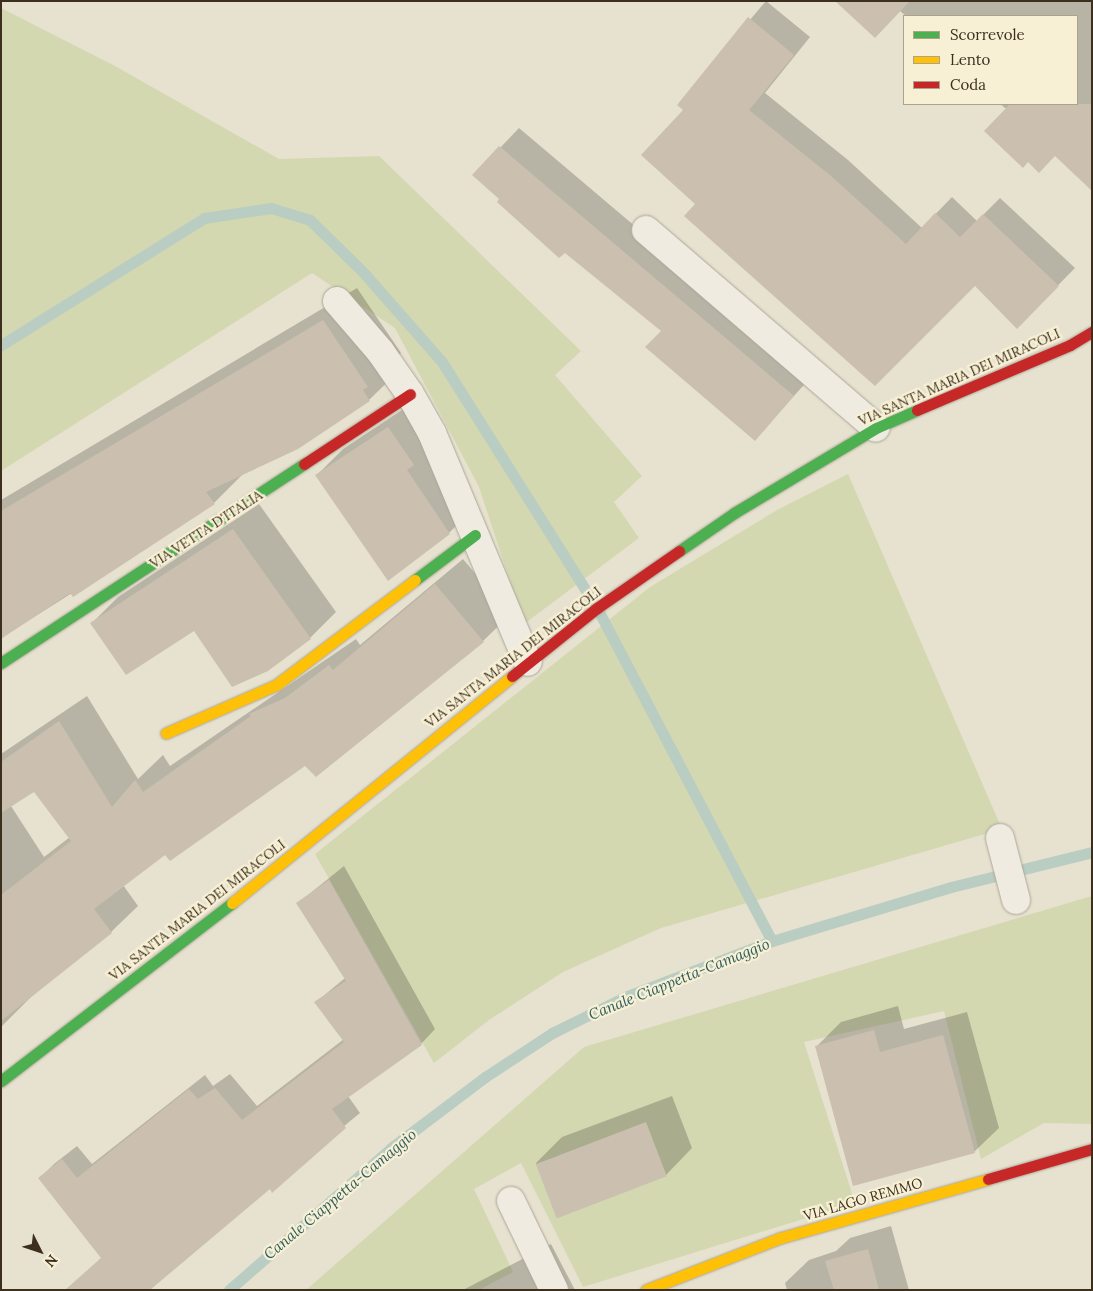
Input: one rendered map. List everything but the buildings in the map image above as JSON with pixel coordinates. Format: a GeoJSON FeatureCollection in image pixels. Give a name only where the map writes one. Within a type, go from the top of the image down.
{"type":"FeatureCollection","features":[{"type":"Feature","properties":{"kind":"street"},"geometry":{"type":"LineString","coordinates":[[646,230],[876,428]]}},
{"type":"Feature","properties":{"kind":"street"},"geometry":{"type":"LineString","coordinates":[[337,301],[380,351],[410,394],[432,433],[528,662]]}},
{"type":"Feature","properties":{"kind":"street"},"geometry":{"type":"LineString","coordinates":[[1081,338],[1092,318]]}},
{"type":"Feature","properties":{"kind":"street","name":"VIA SANTA MARIA DEI MIRACOLI"},"geometry":{"type":"LineString","coordinates":[[1,1081],[217,915],[597,608],[734,512],[876,428],[1081,338]]}},
{"type":"Feature","properties":{"kind":"street","name":"VIA VETTA D'ITALIA"},"geometry":{"type":"LineString","coordinates":[[1,663],[410,394]]}},
{"type":"Feature","properties":{"kind":"street"},"geometry":{"type":"LineString","coordinates":[[166,732],[276,685],[475,535]]}},
{"type":"Feature","properties":{"kind":"street"},"geometry":{"type":"LineString","coordinates":[[1000,838],[1016,900]]}},
{"type":"Feature","properties":{"kind":"street","name":"VIA LAGO REMMO"},"geometry":{"type":"LineString","coordinates":[[646,1290],[780,1238],[1092,1149]]}},
{"type":"Feature","properties":{"kind":"street"},"geometry":{"type":"LineString","coordinates":[[511,1201],[554,1290]]}},
{"type":"Feature","properties":{"kind":"green space"},"geometry":{"type":"Polygon","coordinates":[[[1,8],[115,66],[279,159],[379,156],[581,351],[555,375],[642,476],[614,502],[639,538],[524,624],[479,487],[395,328],[312,273],[1,471],[1,8]]]}},
{"type":"Feature","properties":{"kind":"green space"},"geometry":{"type":"Polygon","coordinates":[[[848,474],[1002,829],[661,928],[563,972],[489,1020],[434,1063],[315,854],[650,587],[777,510],[848,474]]]}},
{"type":"Feature","properties":{"kind":"green space"},"geometry":{"type":"Polygon","coordinates":[[[1092,896],[1092,1124],[1044,1123],[981,1159],[944,1011],[804,1042],[855,1203],[583,1287],[521,1163],[474,1189],[513,1272],[479,1290],[306,1290],[584,1047],[1092,896]]]}},
{"type":"Feature","properties":{"kind":"waterway"},"geometry":{"type":"LineString","coordinates":[[1,345],[204,218],[271,208],[310,220],[363,272],[442,362],[597,608],[772,941]]}},
{"type":"Feature","properties":{"kind":"waterway","name":"Canale Ciappetta-Camaggio"},"geometry":{"type":"LineString","coordinates":[[229,1290],[391,1148],[485,1077],[552,1033],[625,997],[772,941],[951,887],[1092,852]]}},
{"type":"Feature","properties":{"kind":"traffic: fast"},"geometry":{"type":"LineString","coordinates":[[679,551],[734,513],[876,428],[917,410]]}},
{"type":"Feature","properties":{"kind":"traffic: fast"},"geometry":{"type":"LineString","coordinates":[[1,663],[304,464]]}},
{"type":"Feature","properties":{"kind":"traffic: fast"},"geometry":{"type":"LineString","coordinates":[[415,580],[475,535]]}},
{"type":"Feature","properties":{"kind":"traffic: fast"},"geometry":{"type":"LineString","coordinates":[[1,1081],[232,903]]}},
{"type":"Feature","properties":{"kind":"traffic: slow"},"geometry":{"type":"LineString","coordinates":[[166,733],[276,685],[415,580]]}},
{"type":"Feature","properties":{"kind":"traffic: slow"},"geometry":{"type":"LineString","coordinates":[[232,903],[512,676]]}},
{"type":"Feature","properties":{"kind":"traffic: slow"},"geometry":{"type":"LineString","coordinates":[[646,1290],[780,1238],[988,1179]]}},
{"type":"Feature","properties":{"kind":"traffic: jam"},"geometry":{"type":"LineString","coordinates":[[917,410],[1070,345],[1092,332]]}},
{"type":"Feature","properties":{"kind":"traffic: jam"},"geometry":{"type":"LineString","coordinates":[[304,464],[410,394]]}},
{"type":"Feature","properties":{"kind":"traffic: jam"},"geometry":{"type":"LineString","coordinates":[[512,676],[597,608],[679,551]]}},
{"type":"Feature","properties":{"kind":"traffic: jam"},"geometry":{"type":"LineString","coordinates":[[988,1179],[1092,1149]]}}]}
